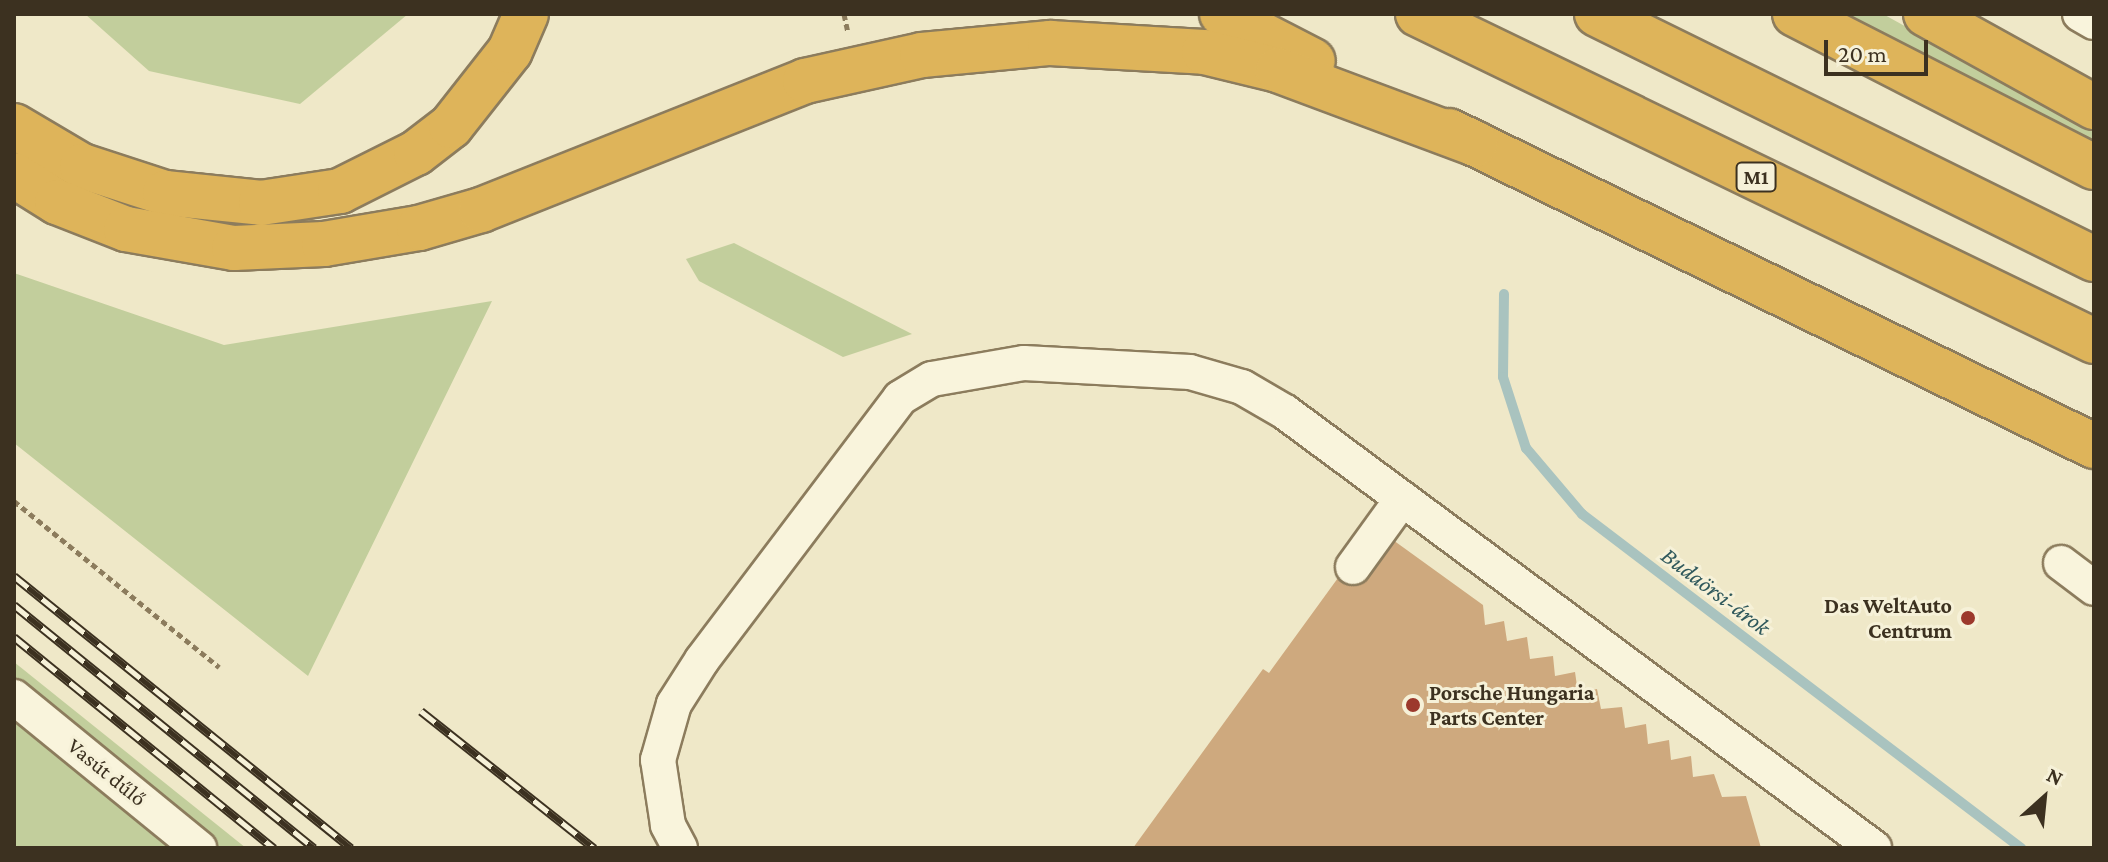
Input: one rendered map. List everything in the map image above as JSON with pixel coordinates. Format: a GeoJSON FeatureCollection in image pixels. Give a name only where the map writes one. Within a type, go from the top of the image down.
{"type":"FeatureCollection","features":[{"type":"Feature","properties":{"kind":"highway"},"geometry":{"type":"LineString","coordinates":[[14,126],[82,166],[165,193],[261,203],[340,191],[416,153],[451,126],[510,51],[526,14]]}},
{"type":"Feature","properties":{"kind":"highway"},"geometry":{"type":"LineString","coordinates":[[1222,14],[1476,144],[2094,446]]}},
{"type":"Feature","properties":{"kind":"highway","name":"M1"},"geometry":{"type":"LineString","coordinates":[[1418,14],[2094,341]]}},
{"type":"Feature","properties":{"kind":"highway"},"geometry":{"type":"LineString","coordinates":[[1597,14],[2094,259]]}},
{"type":"Feature","properties":{"kind":"highway"},"geometry":{"type":"LineString","coordinates":[[1795,14],[2094,167]]}},
{"type":"Feature","properties":{"kind":"highway"},"geometry":{"type":"LineString","coordinates":[[1926,14],[2094,107]]}},
{"type":"Feature","properties":{"kind":"highway"},"geometry":{"type":"LineString","coordinates":[[14,175],[57,202],[152,235],[234,248],[324,244],[419,228],[481,210],[805,81],[922,55],[1050,43],[1164,48],[1263,66],[1476,144]]}},
{"type":"Feature","properties":{"kind":"street"},"geometry":{"type":"LineString","coordinates":[[2080,14],[2094,22]]}},
{"type":"Feature","properties":{"kind":"street"},"geometry":{"type":"LineString","coordinates":[[680,848],[668,825],[658,760],[674,704],[878,421],[900,398],[932,379],[1024,363],[1190,372],[1242,387],[1285,412],[1874,848]]}},
{"type":"Feature","properties":{"kind":"street"},"geometry":{"type":"LineString","coordinates":[[1336,590],[1402,499]]}},
{"type":"Feature","properties":{"kind":"street"},"geometry":{"type":"LineString","coordinates":[[2061,563],[2094,588]]}},
{"type":"Feature","properties":{"kind":"street","name":"Vasút dűlő"},"geometry":{"type":"LineString","coordinates":[[14,697],[199,848]]}},
{"type":"Feature","properties":{"kind":"path"},"geometry":{"type":"LineString","coordinates":[[14,501],[219,667]]}},
{"type":"Feature","properties":{"kind":"green space"},"geometry":{"type":"Polygon","coordinates":[[[85,14],[408,14],[300,104],[149,71],[85,14]]]}},
{"type":"Feature","properties":{"kind":"green space"},"geometry":{"type":"Polygon","coordinates":[[[1839,14],[1883,14],[2094,131],[2094,148],[1839,14]]]}},
{"type":"Feature","properties":{"kind":"green space"},"geometry":{"type":"Polygon","coordinates":[[[734,243],[912,334],[843,357],[699,281],[686,259],[734,243]]]}},
{"type":"Feature","properties":{"kind":"green space"},"geometry":{"type":"Polygon","coordinates":[[[14,273],[224,345],[492,301],[308,676],[14,443],[14,273]]]}},
{"type":"Feature","properties":{"kind":"green space"},"geometry":{"type":"Polygon","coordinates":[[[14,662],[246,848],[14,848],[14,662]]]}},
{"type":"Feature","properties":{"kind":"building","name":"Porsche Hungaria Parts Center"},"geometry":{"type":"Polygon","coordinates":[[[1375,527],[1483,605],[1485,625],[1504,621],[1507,641],[1527,637],[1530,659],[1553,656],[1555,676],[1575,672],[1578,693],[1597,689],[1601,709],[1622,707],[1625,728],[1646,724],[1648,744],[1669,740],[1671,760],[1691,756],[1693,777],[1714,774],[1722,797],[1746,796],[1761,848],[1133,848],[1263,669],[1269,673],[1375,527]]]}},
{"type":"Feature","properties":{"kind":"waterway","name":"Budaörsi-árok"},"geometry":{"type":"LineString","coordinates":[[1504,294],[1503,377],[1526,448],[1582,514],[2021,848]]}},
{"type":"Feature","properties":{"kind":"railway"},"geometry":{"type":"LineString","coordinates":[[14,576],[351,848]]}},
{"type":"Feature","properties":{"kind":"railway"},"geometry":{"type":"LineString","coordinates":[[14,605],[314,848]]}},
{"type":"Feature","properties":{"kind":"railway"},"geometry":{"type":"LineString","coordinates":[[14,637],[274,848]]}},
{"type":"Feature","properties":{"kind":"railway"},"geometry":{"type":"LineString","coordinates":[[421,711],[594,848]]}},
{"type":"Feature","properties":{"kind":"place","name":"Das WeltAuto Centrum"},"geometry":{"type":"Point","coordinates":[1968,618]}},
{"type":"Feature","properties":{"kind":"place","name":"Porsche Hungaria Parts Center"},"geometry":{"type":"Point","coordinates":[1413,705]}}]}
